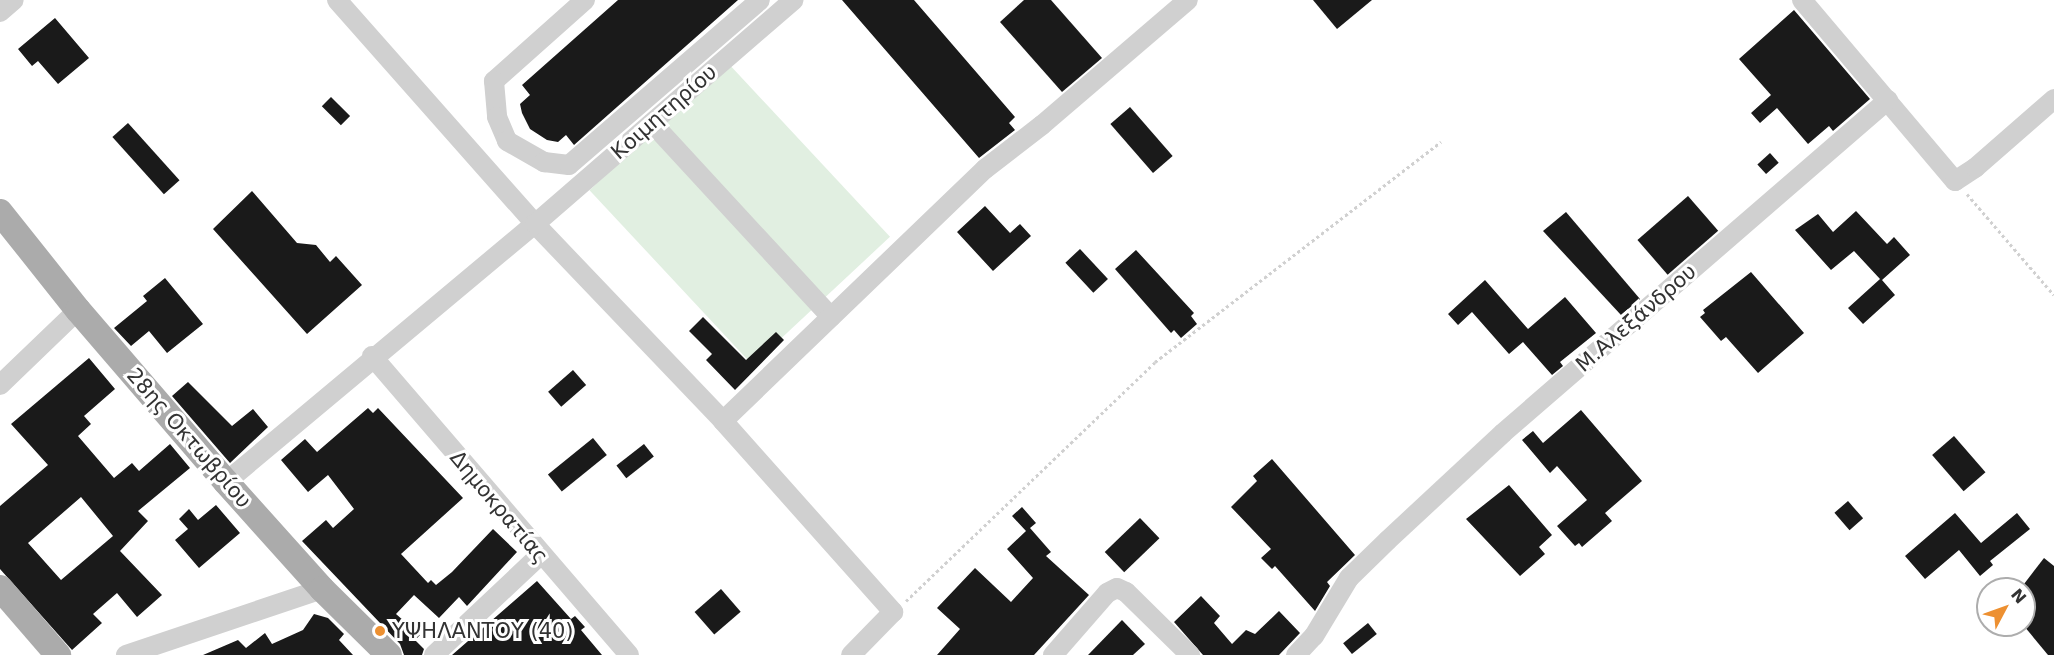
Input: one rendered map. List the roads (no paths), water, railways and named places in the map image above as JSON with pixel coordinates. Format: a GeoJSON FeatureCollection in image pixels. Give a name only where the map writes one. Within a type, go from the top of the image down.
{"type":"FeatureCollection","features":[{"type":"Feature","properties":{"kind":"main road","name":"28ης Οκτωβρίου"},"geometry":{"type":"LineString","coordinates":[[0,212],[78,310],[226,482],[322,589],[389,655]]}},
{"type":"Feature","properties":{"kind":"main road"},"geometry":{"type":"LineString","coordinates":[[0,588],[58,655]]}},
{"type":"Feature","properties":{"kind":"street"},"geometry":{"type":"LineString","coordinates":[[0,12],[14,0]]}},
{"type":"Feature","properties":{"kind":"street"},"geometry":{"type":"LineString","coordinates":[[337,0],[535,224],[723,421],[894,612],[851,655]]}},
{"type":"Feature","properties":{"kind":"street"},"geometry":{"type":"LineString","coordinates":[[585,0],[494,81],[496,117],[507,141],[544,162],[569,165],[760,0]]}},
{"type":"Feature","properties":{"kind":"street","name":"Κοιμητηρίου"},"geometry":{"type":"LineString","coordinates":[[226,482],[372,356],[535,224],[794,0]]}},
{"type":"Feature","properties":{"kind":"street"},"geometry":{"type":"LineString","coordinates":[[723,421],[985,169],[1042,125],[1188,0]]}},
{"type":"Feature","properties":{"kind":"street"},"geometry":{"type":"LineString","coordinates":[[1803,0],[1955,181],[1975,168],[2054,99]]}},
{"type":"Feature","properties":{"kind":"street","name":"Μ.Αλεξάνδρου"},"geometry":{"type":"LineString","coordinates":[[1296,655],[1314,636],[1349,578],[1388,540],[1503,433],[1888,100]]}},
{"type":"Feature","properties":{"kind":"street"},"geometry":{"type":"LineString","coordinates":[[652,123],[831,317]]}},
{"type":"Feature","properties":{"kind":"street"},"geometry":{"type":"LineString","coordinates":[[484,166],[507,141]]}},
{"type":"Feature","properties":{"kind":"street"},"geometry":{"type":"LineString","coordinates":[[0,385],[78,310]]}},
{"type":"Feature","properties":{"kind":"street","name":"Δημοκρατίας"},"geometry":{"type":"LineString","coordinates":[[372,356],[540,555],[629,655]]}},
{"type":"Feature","properties":{"kind":"street"},"geometry":{"type":"LineString","coordinates":[[434,655],[540,555]]}},
{"type":"Feature","properties":{"kind":"street"},"geometry":{"type":"LineString","coordinates":[[1053,655],[1107,593],[1117,588],[1130,596],[1190,655]]}},
{"type":"Feature","properties":{"kind":"street"},"geometry":{"type":"LineString","coordinates":[[126,655],[322,589]]}},
{"type":"Feature","properties":{"kind":"place","name":"ΥΨΗΛΑΝΤΟΥ (40)"},"geometry":{"type":"Point","coordinates":[380,631]}}]}
